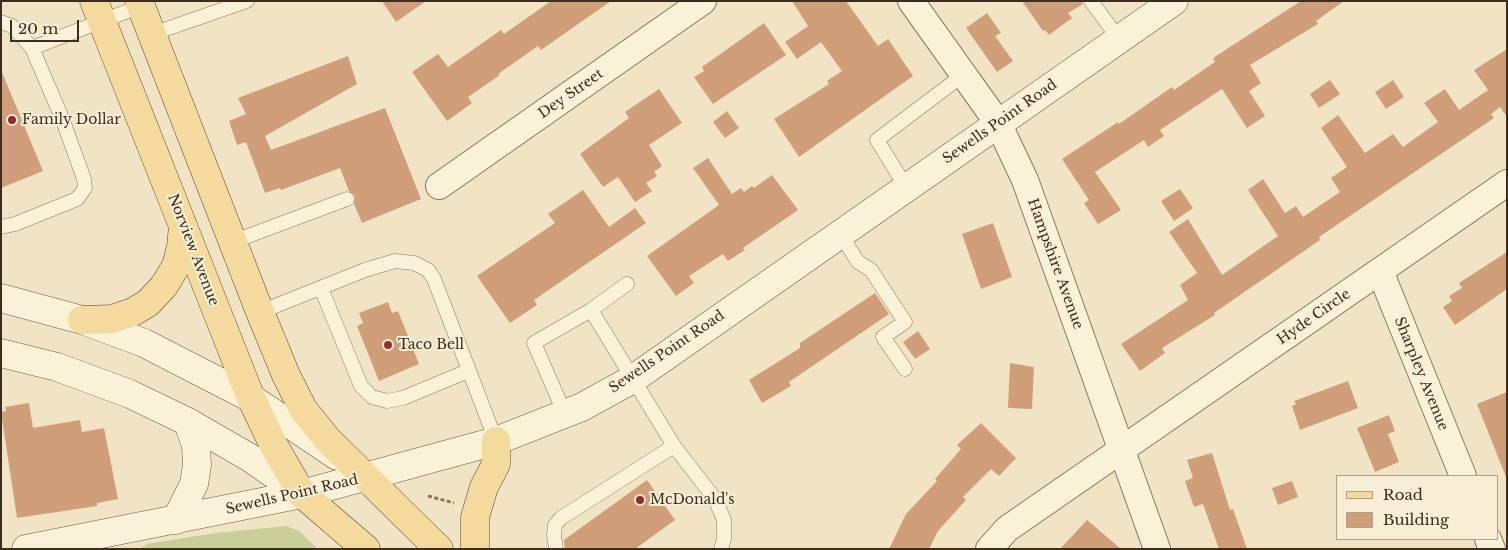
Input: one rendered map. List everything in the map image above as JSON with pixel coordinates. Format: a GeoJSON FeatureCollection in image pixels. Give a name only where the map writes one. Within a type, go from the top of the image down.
{"type":"FeatureCollection","features":[{"type":"Feature","properties":{"kind":"main road"},"geometry":{"type":"LineString","coordinates":[[140,4],[260,312],[302,408],[328,440],[439,549]]}},
{"type":"Feature","properties":{"kind":"main road","name":"Sewells Point Road"},"geometry":{"type":"LineString","coordinates":[[26,549],[114,540],[176,520],[302,494],[496,441],[582,407],[633,379],[841,235],[906,187],[1119,39],[1157,6]]}},
{"type":"Feature","properties":{"kind":"main road","name":"Norview Avenue"},"geometry":{"type":"LineString","coordinates":[[98,11],[251,398],[273,444],[302,494]]}},
{"type":"Feature","properties":{"kind":"main road"},"geometry":{"type":"LineString","coordinates":[[82,320],[112,319],[133,312],[148,303],[164,286],[176,266],[181,248],[183,224]]}},
{"type":"Feature","properties":{"kind":"main road"},"geometry":{"type":"LineString","coordinates":[[1,298],[82,320],[144,343],[251,398],[367,477]]}},
{"type":"Feature","properties":{"kind":"main road"},"geometry":{"type":"LineString","coordinates":[[1,352],[57,367],[130,394],[188,422],[252,459],[302,494],[362,547]]}},
{"type":"Feature","properties":{"kind":"main road"},"geometry":{"type":"LineString","coordinates":[[176,520],[194,484],[197,465],[196,446],[188,422]]}},
{"type":"Feature","properties":{"kind":"main road"},"geometry":{"type":"LineString","coordinates":[[475,549],[475,517],[484,487],[496,464],[496,441]]}},
{"type":"Feature","properties":{"kind":"street","name":"Dey Street"},"geometry":{"type":"LineString","coordinates":[[439,186],[703,1]]}},
{"type":"Feature","properties":{"kind":"street","name":"Hampshire Avenue"},"geometry":{"type":"LineString","coordinates":[[911,1],[998,124],[1025,180],[1157,549]]}},
{"type":"Feature","properties":{"kind":"street","name":"Hyde Circle"},"geometry":{"type":"LineString","coordinates":[[989,549],[1007,529],[1507,183]]}},
{"type":"Feature","properties":{"kind":"street","name":"Sharpley Avenue"},"geometry":{"type":"LineString","coordinates":[[1380,272],[1463,475]]}},
{"type":"Feature","properties":{"kind":"lane"},"geometry":{"type":"LineString","coordinates":[[152,34],[247,1]]}},
{"type":"Feature","properties":{"kind":"lane"},"geometry":{"type":"LineString","coordinates":[[1091,1],[1119,39]]}},
{"type":"Feature","properties":{"kind":"lane"},"geometry":{"type":"LineString","coordinates":[[32,48],[98,11],[140,4]]}},
{"type":"Feature","properties":{"kind":"lane"},"geometry":{"type":"LineString","coordinates":[[1,22],[12,26],[32,48],[62,118],[84,179],[85,188],[77,200],[15,224],[1,227]]}},
{"type":"Feature","properties":{"kind":"lane"},"geometry":{"type":"LineString","coordinates":[[906,187],[877,140],[963,75]]}},
{"type":"Feature","properties":{"kind":"lane"},"geometry":{"type":"LineString","coordinates":[[232,242],[347,199]]}},
{"type":"Feature","properties":{"kind":"lane"},"geometry":{"type":"LineString","coordinates":[[841,235],[858,262],[871,270],[905,322],[883,337],[905,369]]}},
{"type":"Feature","properties":{"kind":"lane"},"geometry":{"type":"LineString","coordinates":[[260,312],[395,261],[414,264],[428,270],[434,279],[496,441]]}},
{"type":"Feature","properties":{"kind":"lane"},"geometry":{"type":"LineString","coordinates":[[565,414],[534,343],[590,310],[627,284]]}},
{"type":"Feature","properties":{"kind":"lane"},"geometry":{"type":"LineString","coordinates":[[321,288],[361,386],[372,397],[387,402],[403,398],[468,371]]}},
{"type":"Feature","properties":{"kind":"lane"},"geometry":{"type":"LineString","coordinates":[[590,310],[674,446],[715,499],[724,520],[724,539],[721,549]]}},
{"type":"Feature","properties":{"kind":"lane"},"geometry":{"type":"LineString","coordinates":[[556,549],[555,525],[561,518],[674,446]]}},
{"type":"Feature","properties":{"kind":"path"},"geometry":{"type":"LineString","coordinates":[[424,491],[428,496]]}},
{"type":"Feature","properties":{"kind":"path"},"geometry":{"type":"LineString","coordinates":[[422,497],[428,496],[463,506]]}},
{"type":"Feature","properties":{"kind":"green space"},"geometry":{"type":"Polygon","coordinates":[[[287,526],[299,531],[318,549],[140,549],[147,544],[215,533],[287,526]]]}},
{"type":"Feature","properties":{"kind":"building"},"geometry":{"type":"Polygon","coordinates":[[[382,1],[426,1],[396,22],[382,1]]]}},
{"type":"Feature","properties":{"kind":"building"},"geometry":{"type":"Polygon","coordinates":[[[551,1],[611,1],[541,50],[538,46],[498,74],[500,75],[468,97],[472,103],[447,121],[412,72],[438,54],[448,67],[501,30],[504,34],[551,1]]]}},
{"type":"Feature","properties":{"kind":"building"},"geometry":{"type":"Polygon","coordinates":[[[792,1],[846,1],[878,46],[888,39],[913,76],[799,157],[774,119],[829,84],[827,81],[842,71],[821,42],[797,59],[785,42],[808,26],[792,1]]]}},
{"type":"Feature","properties":{"kind":"building"},"geometry":{"type":"Polygon","coordinates":[[[1022,1],[1082,1],[1083,4],[1068,13],[1072,18],[1049,35],[1045,30],[1043,31],[1022,1]]]}},
{"type":"Feature","properties":{"kind":"building"},"geometry":{"type":"Polygon","coordinates":[[[1301,1],[1344,1],[1316,21],[1318,24],[1250,65],[1261,83],[1249,91],[1265,116],[1247,128],[1222,89],[1160,130],[1164,136],[1148,147],[1144,140],[1095,172],[1121,210],[1098,224],[1084,203],[1089,200],[1062,159],[1118,122],[1119,124],[1172,87],[1174,90],[1215,62],[1213,59],[1216,56],[1301,1]]]}},
{"type":"Feature","properties":{"kind":"building"},"geometry":{"type":"Polygon","coordinates":[[[987,13],[1001,33],[995,36],[1013,61],[997,72],[966,28],[987,13]]]}},
{"type":"Feature","properties":{"kind":"building"},"geometry":{"type":"Polygon","coordinates":[[[764,23],[786,55],[713,104],[694,77],[704,71],[702,67],[764,23]]]}},
{"type":"Feature","properties":{"kind":"building"},"geometry":{"type":"Polygon","coordinates":[[[1507,49],[1507,117],[1500,107],[1491,114],[1494,118],[1319,237],[1320,240],[1214,313],[1215,315],[1162,348],[1165,353],[1140,371],[1121,344],[1188,300],[1180,285],[1197,273],[1169,232],[1188,219],[1222,275],[1278,236],[1248,190],[1263,179],[1285,213],[1296,206],[1303,217],[1340,192],[1331,178],[1347,167],[1321,128],[1338,115],[1365,153],[1393,134],[1403,147],[1438,122],[1424,103],[1445,89],[1459,110],[1488,90],[1474,70],[1507,49]]]}},
{"type":"Feature","properties":{"kind":"building"},"geometry":{"type":"Polygon","coordinates":[[[348,56],[357,84],[265,136],[271,150],[385,108],[421,199],[362,223],[354,204],[355,196],[349,191],[340,168],[281,190],[280,188],[265,193],[246,142],[237,145],[229,121],[246,114],[238,98],[348,56]]]}},
{"type":"Feature","properties":{"kind":"building","name":"Family Dollar"},"geometry":{"type":"Polygon","coordinates":[[[1,70],[43,171],[1,188],[1,70]]]}},
{"type":"Feature","properties":{"kind":"building"},"geometry":{"type":"Polygon","coordinates":[[[1330,80],[1340,94],[1319,108],[1310,94],[1330,80]]]}},
{"type":"Feature","properties":{"kind":"building"},"geometry":{"type":"Polygon","coordinates":[[[1393,80],[1404,97],[1386,109],[1375,92],[1393,80]]]}},
{"type":"Feature","properties":{"kind":"building"},"geometry":{"type":"Polygon","coordinates":[[[659,89],[682,123],[649,145],[662,166],[654,172],[657,176],[646,183],[652,191],[635,202],[618,177],[603,187],[580,154],[629,118],[625,112],[659,89]]]}},
{"type":"Feature","properties":{"kind":"building"},"geometry":{"type":"Polygon","coordinates":[[[727,111],[739,128],[725,138],[713,122],[727,111]]]}},
{"type":"Feature","properties":{"kind":"building"},"geometry":{"type":"Polygon","coordinates":[[[708,158],[732,194],[741,188],[744,192],[752,186],[754,188],[772,175],[798,210],[743,248],[745,250],[728,261],[723,254],[689,276],[694,283],[676,296],[647,256],[719,205],[693,168],[708,158]]]}},
{"type":"Feature","properties":{"kind":"building"},"geometry":{"type":"Polygon","coordinates":[[[1180,189],[1193,208],[1174,221],[1161,201],[1180,189]]]}},
{"type":"Feature","properties":{"kind":"building"},"geometry":{"type":"Polygon","coordinates":[[[583,190],[609,227],[635,208],[646,223],[534,300],[537,305],[510,323],[477,276],[555,223],[548,214],[583,190]]]}},
{"type":"Feature","properties":{"kind":"building"},"geometry":{"type":"Polygon","coordinates":[[[993,223],[1012,277],[981,289],[962,234],[993,223]]]}},
{"type":"Feature","properties":{"kind":"building"},"geometry":{"type":"Polygon","coordinates":[[[1507,252],[1507,289],[1455,325],[1443,307],[1452,301],[1449,296],[1462,288],[1459,283],[1507,252]]]}},
{"type":"Feature","properties":{"kind":"building"},"geometry":{"type":"Polygon","coordinates":[[[875,293],[889,314],[789,382],[791,386],[762,403],[749,380],[800,348],[800,343],[875,293]]]}},
{"type":"Feature","properties":{"kind":"building","name":"Taco Bell"},"geometry":{"type":"Polygon","coordinates":[[[388,302],[392,313],[398,311],[419,364],[379,381],[357,326],[363,323],[359,313],[388,302]]]}},
{"type":"Feature","properties":{"kind":"building"},"geometry":{"type":"Polygon","coordinates":[[[918,331],[930,349],[915,359],[903,342],[918,331]]]}},
{"type":"Feature","properties":{"kind":"building"},"geometry":{"type":"Polygon","coordinates":[[[1010,363],[1034,367],[1032,409],[1008,408],[1010,363]]]}},
{"type":"Feature","properties":{"kind":"building"},"geometry":{"type":"Polygon","coordinates":[[[1348,381],[1358,408],[1300,430],[1292,406],[1296,404],[1294,401],[1348,381]]]}},
{"type":"Feature","properties":{"kind":"building"},"geometry":{"type":"Polygon","coordinates":[[[1507,392],[1507,477],[1506,477],[1477,404],[1507,392]]]}},
{"type":"Feature","properties":{"kind":"building"},"geometry":{"type":"Polygon","coordinates":[[[29,403],[33,428],[80,420],[82,432],[104,428],[118,499],[97,503],[97,506],[17,518],[1,412],[6,411],[5,407],[29,403]]]}},
{"type":"Feature","properties":{"kind":"building"},"geometry":{"type":"Polygon","coordinates":[[[1389,415],[1395,431],[1388,434],[1399,462],[1375,472],[1357,428],[1389,415]]]}},
{"type":"Feature","properties":{"kind":"building"},"geometry":{"type":"Polygon","coordinates":[[[981,423],[1016,458],[999,476],[991,469],[963,497],[966,500],[938,531],[929,549],[889,549],[906,514],[937,481],[935,479],[961,449],[957,445],[981,423]]]}},
{"type":"Feature","properties":{"kind":"building"},"geometry":{"type":"Polygon","coordinates":[[[1212,453],[1230,510],[1233,509],[1247,549],[1219,549],[1203,504],[1194,507],[1185,481],[1193,478],[1187,460],[1212,453]]]}},
{"type":"Feature","properties":{"kind":"building","name":"McDonald's"},"geometry":{"type":"Polygon","coordinates":[[[647,480],[675,520],[635,549],[565,549],[564,540],[647,480]]]}},
{"type":"Feature","properties":{"kind":"building"},"geometry":{"type":"Polygon","coordinates":[[[1292,481],[1298,497],[1278,505],[1272,488],[1292,481]]]}},
{"type":"Feature","properties":{"kind":"building"},"geometry":{"type":"Polygon","coordinates":[[[1087,520],[1121,549],[1060,549],[1087,520]]]}},
{"type":"Feature","properties":{"kind":"place","name":"Family Dollar"},"geometry":{"type":"Point","coordinates":[12,120]}},
{"type":"Feature","properties":{"kind":"place","name":"Taco Bell"},"geometry":{"type":"Point","coordinates":[388,345]}},
{"type":"Feature","properties":{"kind":"place","name":"McDonald's"},"geometry":{"type":"Point","coordinates":[640,500]}}]}
